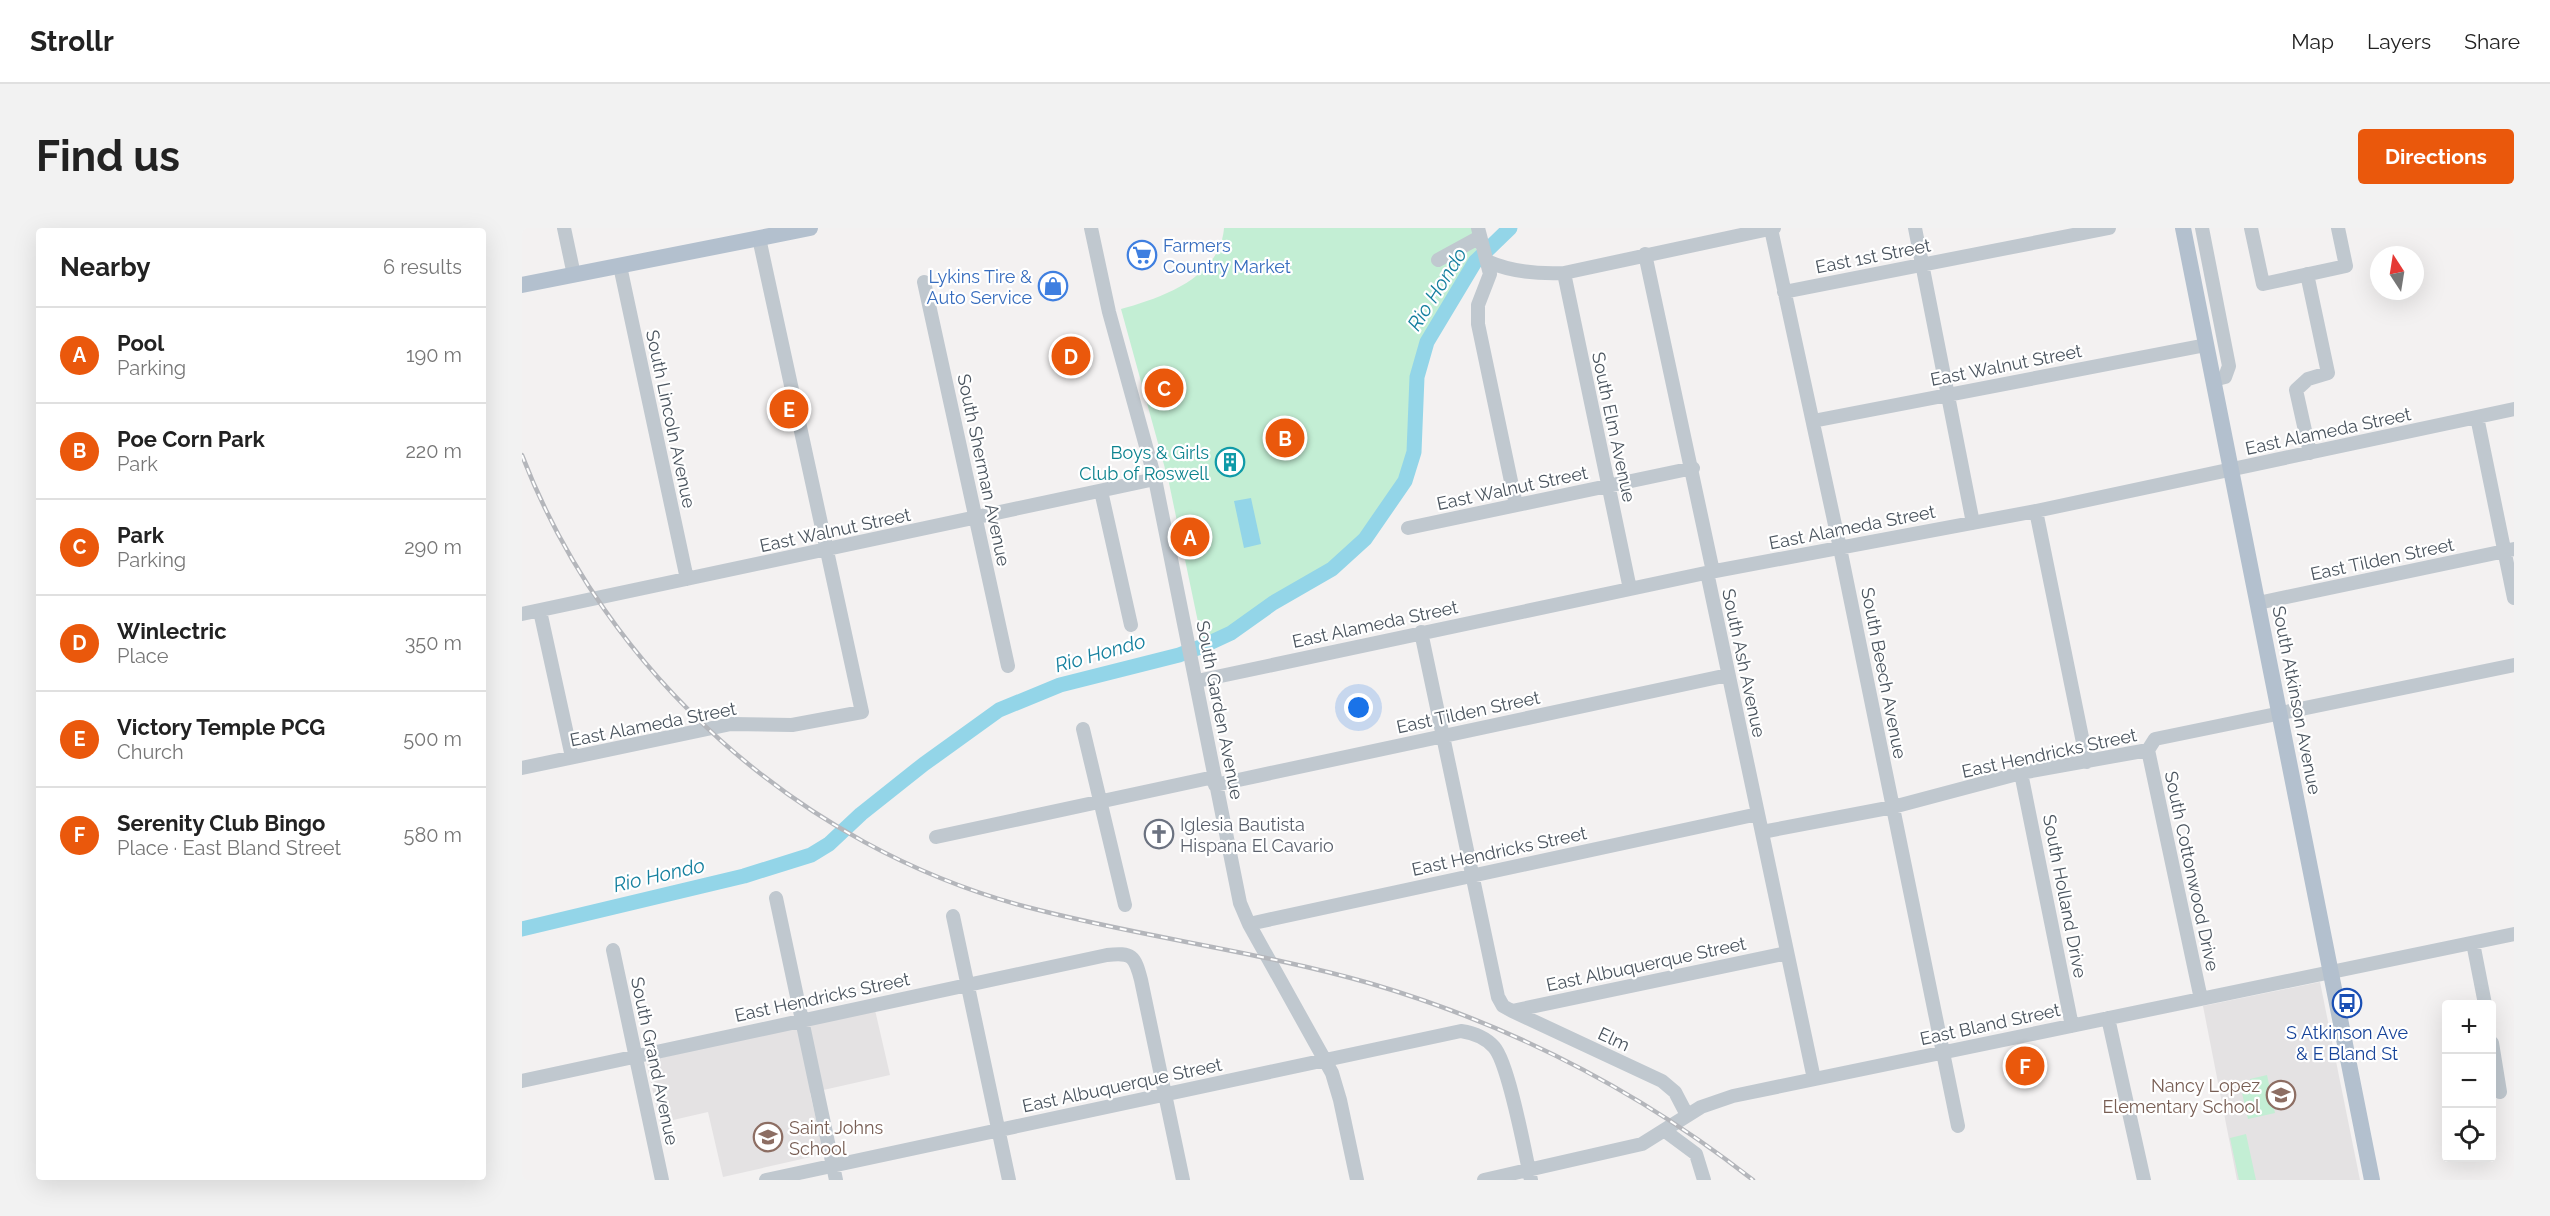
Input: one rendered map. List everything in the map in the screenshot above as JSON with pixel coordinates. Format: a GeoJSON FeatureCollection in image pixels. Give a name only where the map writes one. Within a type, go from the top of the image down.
{"type":"FeatureCollection","features":[{"type":"Feature","properties":{"kind":"main road"},"geometry":{"type":"LineString","coordinates":[[522,285],[810,228]]}},
{"type":"Feature","properties":{"kind":"main road","name":"South Atkinson Avenue"},"geometry":{"type":"LineString","coordinates":[[2183,228],[2372,1180]]}},
{"type":"Feature","properties":{"kind":"street"},"geometry":{"type":"LineString","coordinates":[[564,228],[574,275]]}},
{"type":"Feature","properties":{"kind":"street","name":"South Garden Avenue"},"geometry":{"type":"LineString","coordinates":[[1091,228],[1115,334],[1155,479],[1197,681],[1214,781],[1237,893],[1249,924],[1326,1060],[1338,1091],[1357,1180]]}},
{"type":"Feature","properties":{"kind":"street"},"geometry":{"type":"LineString","coordinates":[[1488,261],[1504,268],[1535,273],[1564,273],[1773,228]]}},
{"type":"Feature","properties":{"kind":"street","name":"South Beech Avenue"},"geometry":{"type":"LineString","coordinates":[[1773,228],[1784,292],[1840,548],[1958,1126]]}},
{"type":"Feature","properties":{"kind":"street"},"geometry":{"type":"LineString","coordinates":[[1915,228],[1973,523]]}},
{"type":"Feature","properties":{"kind":"street","name":"East 1st Street"},"geometry":{"type":"LineString","coordinates":[[1784,292],[2109,228]]}},
{"type":"Feature","properties":{"kind":"street"},"geometry":{"type":"LineString","coordinates":[[2202,228],[2229,366],[2225,377],[2213,380]]}},
{"type":"Feature","properties":{"kind":"street"},"geometry":{"type":"LineString","coordinates":[[2251,228],[2263,284],[2346,266],[2338,228]]}},
{"type":"Feature","properties":{"kind":"street"},"geometry":{"type":"LineString","coordinates":[[1438,260],[1480,237],[1488,261],[1489,279],[1479,298],[1477,312],[1516,505]]}},
{"type":"Feature","properties":{"kind":"street"},"geometry":{"type":"LineString","coordinates":[[759,238],[827,550]]}},
{"type":"Feature","properties":{"kind":"street","name":"South Ash Avenue"},"geometry":{"type":"LineString","coordinates":[[1645,254],[1693,468],[1712,567],[1708,577],[1814,1079]]}},
{"type":"Feature","properties":{"kind":"street","name":"South Lincoln Avenue"},"geometry":{"type":"LineString","coordinates":[[620,266],[687,579]]}},
{"type":"Feature","properties":{"kind":"street","name":"South Elm Avenue"},"geometry":{"type":"LineString","coordinates":[[1564,273],[1630,589]]}},
{"type":"Feature","properties":{"kind":"street"},"geometry":{"type":"LineString","coordinates":[[2307,274],[2328,373],[2308,379],[2296,390],[2310,453]]}},
{"type":"Feature","properties":{"kind":"street","name":"South Sherman Avenue"},"geometry":{"type":"LineString","coordinates":[[924,282],[1008,666]]}},
{"type":"Feature","properties":{"kind":"street","name":"East Walnut Street"},"geometry":{"type":"LineString","coordinates":[[1813,421],[2206,345]]}},
{"type":"Feature","properties":{"kind":"street","name":"East Alameda Street"},"geometry":{"type":"LineString","coordinates":[[1197,681],[1710,572],[2036,511],[2514,409]]}},
{"type":"Feature","properties":{"kind":"street"},"geometry":{"type":"LineString","coordinates":[[2477,417],[2509,550],[2514,598]]}},
{"type":"Feature","properties":{"kind":"street","name":"East Walnut Street"},"geometry":{"type":"LineString","coordinates":[[1408,528],[1693,468]]}},
{"type":"Feature","properties":{"kind":"street","name":"East Walnut Street"},"geometry":{"type":"LineString","coordinates":[[522,614],[1155,479]]}},
{"type":"Feature","properties":{"kind":"street"},"geometry":{"type":"LineString","coordinates":[[1101,491],[1131,625]]}},
{"type":"Feature","properties":{"kind":"street"},"geometry":{"type":"LineString","coordinates":[[2036,511],[2087,762]]}},
{"type":"Feature","properties":{"kind":"street","name":"East Alameda Street"},"geometry":{"type":"LineString","coordinates":[[522,768],[731,724],[792,725],[862,712],[827,550]]}},
{"type":"Feature","properties":{"kind":"street","name":"East Tilden Street"},"geometry":{"type":"LineString","coordinates":[[2258,603],[2509,550]]}},
{"type":"Feature","properties":{"kind":"street"},"geometry":{"type":"LineString","coordinates":[[540,610],[572,757]]}},
{"type":"Feature","properties":{"kind":"street"},"geometry":{"type":"LineString","coordinates":[[1421,632],[1498,996],[1503,1006],[1512,1011]]}},
{"type":"Feature","properties":{"kind":"street","name":"East Hendricks Street"},"geometry":{"type":"LineString","coordinates":[[1762,832],[1893,807],[2021,773],[2148,750],[2155,739],[2514,665]]}},
{"type":"Feature","properties":{"kind":"street","name":"East Tilden Street"},"geometry":{"type":"LineString","coordinates":[[936,837],[1101,801],[1443,736],[1728,675]]}},
{"type":"Feature","properties":{"kind":"street"},"geometry":{"type":"LineString","coordinates":[[1083,729],[1125,906]]}},
{"type":"Feature","properties":{"kind":"street","name":"South Cottonwood Drive"},"geometry":{"type":"LineString","coordinates":[[2148,750],[2201,999]]}},
{"type":"Feature","properties":{"kind":"street","name":"South Holland Drive"},"geometry":{"type":"LineString","coordinates":[[2021,773],[2072,1026]]}},
{"type":"Feature","properties":{"kind":"street","name":"East Hendricks Street"},"geometry":{"type":"LineString","coordinates":[[1249,924],[1758,814]]}},
{"type":"Feature","properties":{"kind":"street"},"geometry":{"type":"LineString","coordinates":[[776,898],[836,1180]]}},
{"type":"Feature","properties":{"kind":"street"},"geometry":{"type":"LineString","coordinates":[[953,916],[1009,1180]]}},
{"type":"Feature","properties":{"kind":"street","name":"East Bland Street"},"geometry":{"type":"LineString","coordinates":[[1484,1180],[1530,1175],[1642,1144],[1687,1115],[1721,1099],[2514,934]]}},
{"type":"Feature","properties":{"kind":"street"},"geometry":{"type":"LineString","coordinates":[[2474,943],[2484,1000]]}},
{"type":"Feature","properties":{"kind":"street","name":"South Grand Avenue"},"geometry":{"type":"LineString","coordinates":[[613,950],[662,1180]]}},
{"type":"Feature","properties":{"kind":"street","name":"East Hendricks Street"},"geometry":{"type":"LineString","coordinates":[[522,1081],[1120,953],[1131,956],[1135,960],[1142,980],[1164,1094]]}},
{"type":"Feature","properties":{"kind":"street","name":"East Albuquerque Street"},"geometry":{"type":"LineString","coordinates":[[1512,1011],[1787,953]]}},
{"type":"Feature","properties":{"kind":"street","name":"Elm"},"geometry":{"type":"LineString","coordinates":[[1512,1011],[1662,1081],[1675,1092],[1687,1115]]}},
{"type":"Feature","properties":{"kind":"street"},"geometry":{"type":"LineString","coordinates":[[2108,1018],[2144,1180]]}},
{"type":"Feature","properties":{"kind":"street","name":"East Albuquerque Street"},"geometry":{"type":"LineString","coordinates":[[766,1180],[1454,1032],[1468,1032],[1484,1039],[1495,1048],[1502,1062],[1530,1175]]}},
{"type":"Feature","properties":{"kind":"street"},"geometry":{"type":"LineString","coordinates":[[2494,1054],[2500,1092]]}},
{"type":"Feature","properties":{"kind":"street"},"geometry":{"type":"LineString","coordinates":[[1164,1094],[1183,1180]]}},
{"type":"Feature","properties":{"kind":"street"},"geometry":{"type":"LineString","coordinates":[[1665,1131],[1696,1154],[1704,1180]]}},
{"type":"Feature","properties":{"kind":"shaded area","name":"Nancy Lopez Elementary School"},"geometry":{"type":"Polygon","coordinates":[[[2320,982],[2360,1180],[2237,1180],[2203,1006],[2320,982]]]}},
{"type":"Feature","properties":{"kind":"shaded area"},"geometry":{"type":"Polygon","coordinates":[[[875,1010],[890,1075],[810,1093],[824,1154],[723,1177],[708,1112],[660,1123],[646,1061],[875,1010]]]}},
{"type":"Feature","properties":{"kind":"green space"},"geometry":{"type":"Polygon","coordinates":[[[1224,228],[1472,228],[1478,258],[1447,304],[1423,358],[1416,393],[1413,456],[1406,479],[1390,508],[1368,537],[1332,569],[1203,646],[1169,483],[1121,309],[1170,292],[1200,273],[1212,260],[1220,245],[1224,228]]]}},
{"type":"Feature","properties":{"kind":"green space"},"geometry":{"type":"Polygon","coordinates":[[[2267,1075],[2275,1113],[2248,1119],[2242,1093],[2252,1090],[2250,1079],[2267,1075]]]}},
{"type":"Feature","properties":{"kind":"green space"},"geometry":{"type":"Polygon","coordinates":[[[2246,1134],[2256,1180],[2239,1180],[2230,1138],[2246,1134]]]}},
{"type":"Feature","properties":{"kind":"water"},"geometry":{"type":"Polygon","coordinates":[[[1251,498],[1261,544],[1244,548],[1234,501],[1251,498]]]}},
{"type":"Feature","properties":{"kind":"waterway","name":"Rio Hondo"},"geometry":{"type":"LineString","coordinates":[[522,929],[744,876],[811,855],[829,844],[861,814],[924,764],[999,710],[1060,685],[1179,655],[1203,646],[1231,633],[1273,603],[1332,569],[1365,539],[1405,481],[1414,452],[1417,377],[1427,342],[1475,262],[1510,228]]}},
{"type":"Feature","properties":{"kind":"railway"},"geometry":{"type":"LineString","coordinates":[[522,455],[559,535],[604,610],[659,678],[721,741],[790,795],[864,842],[944,879],[1027,907],[1327,972],[1369,983],[1472,1019],[1522,1040],[1618,1089],[1665,1117],[1753,1180]]}},
{"type":"Feature","properties":{"kind":"place","name":"Farmers Country Market"},"geometry":{"type":"Point","coordinates":[1142,255]}},
{"type":"Feature","properties":{"kind":"place","name":"Lykins Tire & Auto Service"},"geometry":{"type":"Point","coordinates":[1053,286]}},
{"type":"Feature","properties":{"kind":"place","name":"Winlectric"},"geometry":{"type":"Point","coordinates":[1071,356]}},
{"type":"Feature","properties":{"kind":"place","name":"Park"},"geometry":{"type":"Point","coordinates":[1164,388]}},
{"type":"Feature","properties":{"kind":"place","name":"Victory Temple PCG"},"geometry":{"type":"Point","coordinates":[789,409]}},
{"type":"Feature","properties":{"kind":"place","name":"Poe Corn Park"},"geometry":{"type":"Point","coordinates":[1285,438]}},
{"type":"Feature","properties":{"kind":"place","name":"Boys & Girls Club of Roswell"},"geometry":{"type":"Point","coordinates":[1230,462]}},
{"type":"Feature","properties":{"kind":"place","name":"Pool"},"geometry":{"type":"Point","coordinates":[1190,537]}},
{"type":"Feature","properties":{"kind":"place","name":"Iglesia Bautista Hispana El Cavario"},"geometry":{"type":"Point","coordinates":[1159,834]}},
{"type":"Feature","properties":{"kind":"place","name":"S Atkinson Ave & E Bland St"},"geometry":{"type":"Point","coordinates":[2347,1003]}},
{"type":"Feature","properties":{"kind":"place","name":"Serenity Club Bingo"},"geometry":{"type":"Point","coordinates":[2025,1066]}},
{"type":"Feature","properties":{"kind":"place","name":"Nancy Lopez Elementary School"},"geometry":{"type":"Point","coordinates":[2281,1095]}},
{"type":"Feature","properties":{"kind":"place","name":"Saint Johns School"},"geometry":{"type":"Point","coordinates":[768,1137]}}]}
